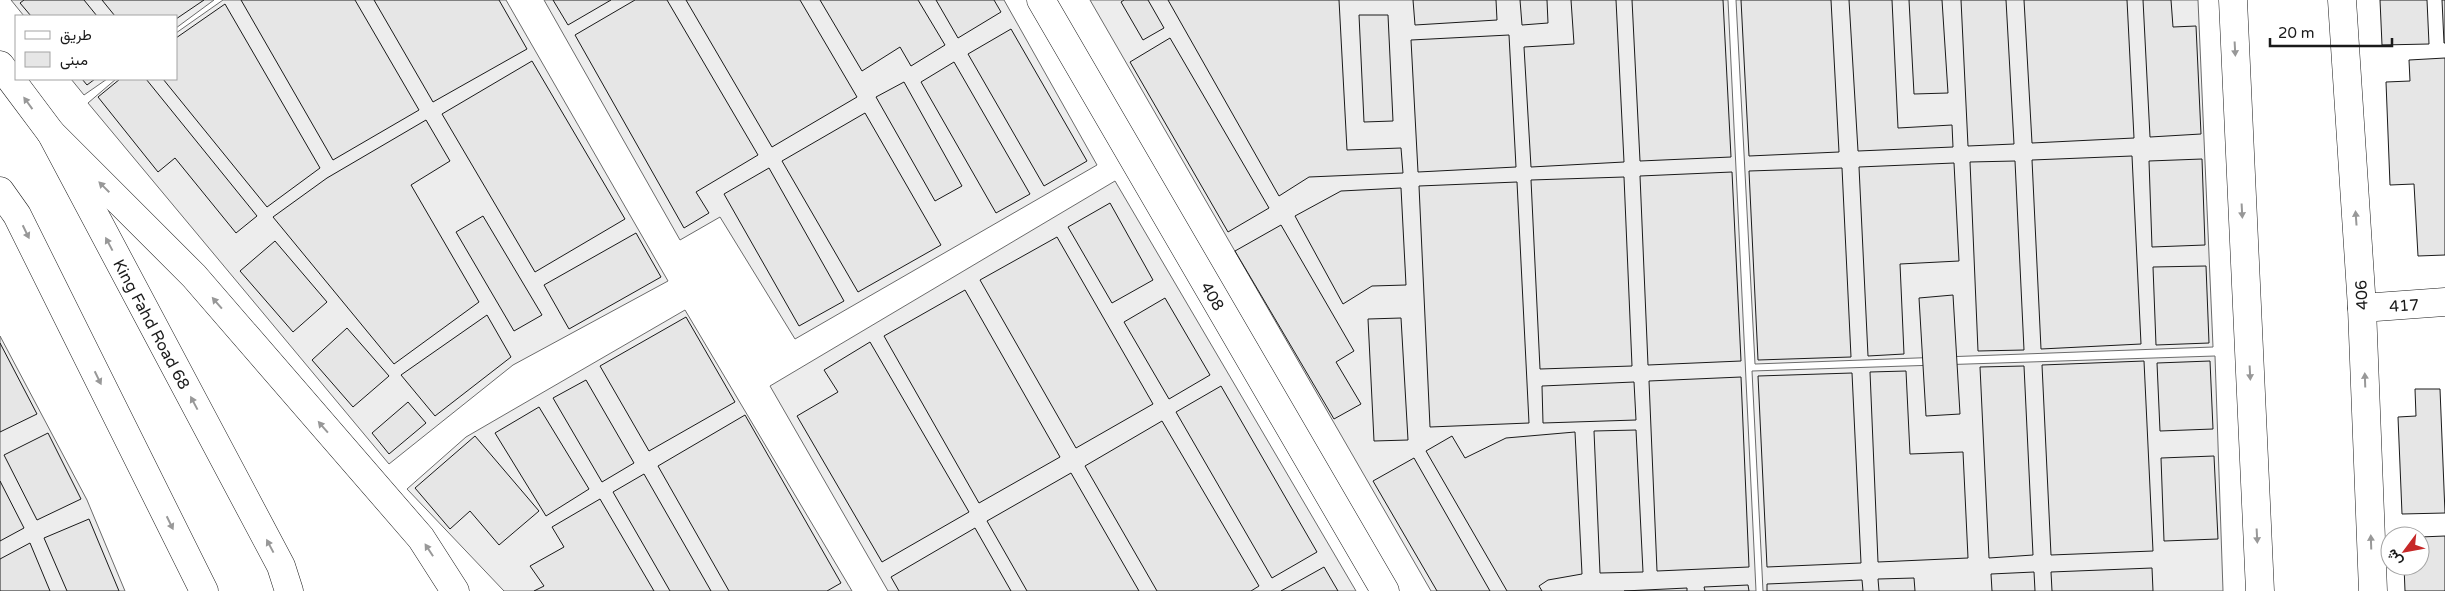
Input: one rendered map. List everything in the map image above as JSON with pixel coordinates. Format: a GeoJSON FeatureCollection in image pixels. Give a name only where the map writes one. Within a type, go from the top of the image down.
{"type":"FeatureCollection","features":[{"type":"Feature","properties":{"kind":"street","name":"408"},"geometry":{"type":"LineString","coordinates":[[1040,0],[1385,591]]}},
{"type":"Feature","properties":{"kind":"street"},"geometry":{"type":"LineString","coordinates":[[2233,0],[2260,591]]}},
{"type":"Feature","properties":{"kind":"street","name":"406"},"geometry":{"type":"LineString","coordinates":[[2342,0],[2362,308],[2373,591]]}},
{"type":"Feature","properties":{"kind":"street","name":"King Fahd Road 68"},"geometry":{"type":"LineString","coordinates":[[0,65],[50,133],[281,566],[289,591]]}},
{"type":"Feature","properties":{"kind":"street"},"geometry":{"type":"LineString","coordinates":[[50,133],[194,276],[421,538],[455,591]]}},
{"type":"Feature","properties":{"kind":"street"},"geometry":{"type":"LineString","coordinates":[[0,191],[17,215],[204,591]]}},
{"type":"Feature","properties":{"kind":"street","name":"417"},"geometry":{"type":"LineString","coordinates":[[2362,308],[2445,302]]}},
{"type":"Feature","properties":{"kind":"shaded area"},"geometry":{"type":"Polygon","coordinates":[[[11,0],[214,0],[178,27],[178,15],[23,15],[11,0]]]}},
{"type":"Feature","properties":{"kind":"shaded area"},"geometry":{"type":"Polygon","coordinates":[[[223,0],[506,0],[668,281],[513,365],[389,464],[88,103],[115,80],[178,80],[178,32],[223,0]]]}},
{"type":"Feature","properties":{"kind":"shaded area"},"geometry":{"type":"Polygon","coordinates":[[[544,0],[1004,0],[1097,165],[795,339],[720,217],[680,240],[544,0]]]}},
{"type":"Feature","properties":{"kind":"shaded area"},"geometry":{"type":"Polygon","coordinates":[[[1090,0],[1728,0],[1756,591],[1431,591],[1090,0]]]}},
{"type":"Feature","properties":{"kind":"shaded area"},"geometry":{"type":"Polygon","coordinates":[[[1736,0],[2198,0],[2213,347],[1755,364],[1736,0]]]}},
{"type":"Feature","properties":{"kind":"shaded area"},"geometry":{"type":"Polygon","coordinates":[[[72,80],[106,80],[84,95],[72,80]]]}},
{"type":"Feature","properties":{"kind":"shaded area"},"geometry":{"type":"Polygon","coordinates":[[[1115,181],[1356,591],[888,591],[770,386],[1115,181]]]}},
{"type":"Feature","properties":{"kind":"shaded area"},"geometry":{"type":"Polygon","coordinates":[[[685,310],[852,591],[504,591],[407,489],[466,437],[685,310]]]}},
{"type":"Feature","properties":{"kind":"shaded area"},"geometry":{"type":"Polygon","coordinates":[[[0,336],[87,500],[125,591],[0,591],[0,336]]]}},
{"type":"Feature","properties":{"kind":"shaded area"},"geometry":{"type":"Polygon","coordinates":[[[2215,356],[2223,591],[1763,591],[1752,371],[2215,356]]]}},
{"type":"Feature","properties":{"kind":"building"},"geometry":{"type":"Polygon","coordinates":[[[24,0],[84,0],[96,15],[30,15],[20,3],[24,0]]]}},
{"type":"Feature","properties":{"kind":"building"},"geometry":{"type":"Polygon","coordinates":[[[102,0],[204,0],[178,18],[178,15],[114,15],[102,0]]]}},
{"type":"Feature","properties":{"kind":"building"},"geometry":{"type":"Polygon","coordinates":[[[241,0],[355,0],[419,110],[333,160],[241,0]]]}},
{"type":"Feature","properties":{"kind":"building"},"geometry":{"type":"Polygon","coordinates":[[[374,0],[499,0],[527,49],[433,102],[374,0]]]}},
{"type":"Feature","properties":{"kind":"building"},"geometry":{"type":"Polygon","coordinates":[[[553,0],[611,0],[568,25],[553,0]]]}},
{"type":"Feature","properties":{"kind":"building"},"geometry":{"type":"Polygon","coordinates":[[[635,0],[667,0],[758,155],[696,192],[709,213],[684,228],[575,35],[635,0]]]}},
{"type":"Feature","properties":{"kind":"building"},"geometry":{"type":"Polygon","coordinates":[[[686,0],[800,0],[857,97],[772,147],[686,0]]]}},
{"type":"Feature","properties":{"kind":"building"},"geometry":{"type":"Polygon","coordinates":[[[820,0],[918,0],[945,45],[911,66],[900,47],[862,71],[820,0]]]}},
{"type":"Feature","properties":{"kind":"building"},"geometry":{"type":"Polygon","coordinates":[[[936,0],[994,0],[1001,12],[958,38],[936,0]]]}},
{"type":"Feature","properties":{"kind":"building"},"geometry":{"type":"Polygon","coordinates":[[[1124,0],[1148,0],[1164,28],[1143,40],[1121,2],[1124,0]]]}},
{"type":"Feature","properties":{"kind":"building"},"geometry":{"type":"Polygon","coordinates":[[[1168,0],[1339,0],[1347,150],[1401,148],[1403,173],[1309,177],[1279,196],[1168,0]]]}},
{"type":"Feature","properties":{"kind":"building"},"geometry":{"type":"Polygon","coordinates":[[[1413,0],[1496,0],[1497,20],[1415,25],[1413,0]]]}},
{"type":"Feature","properties":{"kind":"building"},"geometry":{"type":"Polygon","coordinates":[[[1520,0],[1547,0],[1548,23],[1522,25],[1520,0]]]}},
{"type":"Feature","properties":{"kind":"building"},"geometry":{"type":"Polygon","coordinates":[[[1571,0],[1616,0],[1624,162],[1531,167],[1524,47],[1574,44],[1571,0]]]}},
{"type":"Feature","properties":{"kind":"building"},"geometry":{"type":"Polygon","coordinates":[[[1632,0],[1723,0],[1731,157],[1640,161],[1632,0]]]}},
{"type":"Feature","properties":{"kind":"building"},"geometry":{"type":"Polygon","coordinates":[[[1741,0],[1831,0],[1839,152],[1749,156],[1741,0]]]}},
{"type":"Feature","properties":{"kind":"building"},"geometry":{"type":"Polygon","coordinates":[[[1849,0],[1892,0],[1898,128],[1952,125],[1953,147],[1858,151],[1849,0]]]}},
{"type":"Feature","properties":{"kind":"building"},"geometry":{"type":"Polygon","coordinates":[[[1909,0],[1942,0],[1948,93],[1914,94],[1909,0]]]}},
{"type":"Feature","properties":{"kind":"building"},"geometry":{"type":"Polygon","coordinates":[[[1961,0],[2006,0],[2014,144],[1968,146],[1961,0]]]}},
{"type":"Feature","properties":{"kind":"building"},"geometry":{"type":"Polygon","coordinates":[[[2024,0],[2127,0],[2134,138],[2032,143],[2024,0]]]}},
{"type":"Feature","properties":{"kind":"building"},"geometry":{"type":"Polygon","coordinates":[[[2143,0],[2171,0],[2173,27],[2196,26],[2201,134],[2150,137],[2143,0]]]}},
{"type":"Feature","properties":{"kind":"building"},"geometry":{"type":"Polygon","coordinates":[[[2380,0],[2427,0],[2429,44],[2382,45],[2380,0]]]}},
{"type":"Feature","properties":{"kind":"building"},"geometry":{"type":"Polygon","coordinates":[[[2442,0],[2445,0],[2445,43],[2444,43],[2442,0]]]}},
{"type":"Feature","properties":{"kind":"building"},"geometry":{"type":"Polygon","coordinates":[[[225,4],[320,168],[267,207],[164,80],[178,80],[178,37],[225,4]]]}},
{"type":"Feature","properties":{"kind":"building"},"geometry":{"type":"Polygon","coordinates":[[[1359,15],[1388,15],[1393,121],[1364,122],[1359,15]]]}},
{"type":"Feature","properties":{"kind":"building"},"geometry":{"type":"Polygon","coordinates":[[[1011,29],[1087,161],[1044,186],[968,54],[1011,29]]]}},
{"type":"Feature","properties":{"kind":"building"},"geometry":{"type":"Polygon","coordinates":[[[1509,35],[1516,167],[1418,172],[1411,40],[1509,35]]]}},
{"type":"Feature","properties":{"kind":"building"},"geometry":{"type":"Polygon","coordinates":[[[1170,38],[1269,208],[1228,232],[1130,62],[1170,38]]]}},
{"type":"Feature","properties":{"kind":"building"},"geometry":{"type":"Polygon","coordinates":[[[2445,58],[2445,255],[2418,256],[2414,184],[2390,185],[2386,82],[2410,81],[2409,60],[2445,58]]]}},
{"type":"Feature","properties":{"kind":"building"},"geometry":{"type":"Polygon","coordinates":[[[532,61],[625,219],[535,272],[442,114],[532,61]]]}},
{"type":"Feature","properties":{"kind":"building"},"geometry":{"type":"Polygon","coordinates":[[[954,62],[1030,194],[996,213],[921,82],[954,62]]]}},
{"type":"Feature","properties":{"kind":"building"},"geometry":{"type":"Polygon","coordinates":[[[83,80],[94,80],[87,85],[83,80]]]}},
{"type":"Feature","properties":{"kind":"building"},"geometry":{"type":"Polygon","coordinates":[[[119,80],[147,80],[257,216],[236,233],[175,158],[158,172],[98,97],[119,80]]]}},
{"type":"Feature","properties":{"kind":"building"},"geometry":{"type":"Polygon","coordinates":[[[904,82],[962,186],[935,201],[876,97],[904,82]]]}},
{"type":"Feature","properties":{"kind":"building"},"geometry":{"type":"Polygon","coordinates":[[[865,113],[941,245],[858,292],[782,161],[865,113]]]}},
{"type":"Feature","properties":{"kind":"building"},"geometry":{"type":"Polygon","coordinates":[[[426,120],[450,161],[411,185],[479,302],[394,364],[273,217],[327,178],[426,120]]]}},
{"type":"Feature","properties":{"kind":"building"},"geometry":{"type":"Polygon","coordinates":[[[2132,156],[2141,344],[2041,349],[2032,160],[2132,156]]]}},
{"type":"Feature","properties":{"kind":"building"},"geometry":{"type":"Polygon","coordinates":[[[2202,159],[2205,245],[2152,247],[2149,161],[2202,159]]]}},
{"type":"Feature","properties":{"kind":"building"},"geometry":{"type":"Polygon","coordinates":[[[2015,161],[2024,350],[1978,351],[1970,162],[2015,161]]]}},
{"type":"Feature","properties":{"kind":"building"},"geometry":{"type":"Polygon","coordinates":[[[1954,163],[1959,261],[1900,264],[1904,354],[1868,356],[1859,167],[1954,163]]]}},
{"type":"Feature","properties":{"kind":"building"},"geometry":{"type":"Polygon","coordinates":[[[769,168],[844,301],[799,326],[724,194],[769,168]]]}},
{"type":"Feature","properties":{"kind":"building"},"geometry":{"type":"Polygon","coordinates":[[[1842,168],[1851,357],[1758,360],[1749,171],[1842,168]]]}},
{"type":"Feature","properties":{"kind":"building"},"geometry":{"type":"Polygon","coordinates":[[[1732,172],[1741,361],[1648,365],[1640,176],[1732,172]]]}},
{"type":"Feature","properties":{"kind":"building"},"geometry":{"type":"Polygon","coordinates":[[[1624,177],[1632,366],[1540,369],[1531,180],[1624,177]]]}},
{"type":"Feature","properties":{"kind":"building"},"geometry":{"type":"Polygon","coordinates":[[[1517,182],[1529,423],[1430,427],[1419,186],[1517,182]]]}},
{"type":"Feature","properties":{"kind":"building"},"geometry":{"type":"Polygon","coordinates":[[[1401,188],[1406,285],[1372,286],[1343,304],[1295,216],[1341,191],[1401,188]]]}},
{"type":"Feature","properties":{"kind":"building"},"geometry":{"type":"Polygon","coordinates":[[[1110,203],[1153,280],[1112,303],[1068,227],[1110,203]]]}},
{"type":"Feature","properties":{"kind":"building"},"geometry":{"type":"Polygon","coordinates":[[[483,216],[542,315],[514,331],[456,232],[483,216]]]}},
{"type":"Feature","properties":{"kind":"building"},"geometry":{"type":"Polygon","coordinates":[[[1281,225],[1354,351],[1336,362],[1361,404],[1334,419],[1235,251],[1281,225]]]}},
{"type":"Feature","properties":{"kind":"building"},"geometry":{"type":"Polygon","coordinates":[[[636,233],[661,277],[569,329],[544,285],[636,233]]]}},
{"type":"Feature","properties":{"kind":"building"},"geometry":{"type":"Polygon","coordinates":[[[1057,237],[1153,404],[1076,448],[980,280],[1057,237]]]}},
{"type":"Feature","properties":{"kind":"building"},"geometry":{"type":"Polygon","coordinates":[[[275,241],[327,302],[293,332],[240,271],[275,241]]]}},
{"type":"Feature","properties":{"kind":"building"},"geometry":{"type":"Polygon","coordinates":[[[2206,266],[2209,343],[2156,345],[2153,267],[2206,266]]]}},
{"type":"Feature","properties":{"kind":"building"},"geometry":{"type":"Polygon","coordinates":[[[965,290],[1060,457],[979,503],[884,336],[965,290]]]}},
{"type":"Feature","properties":{"kind":"building"},"geometry":{"type":"Polygon","coordinates":[[[1953,295],[1960,414],[1926,416],[1919,298],[1953,295]]]}},
{"type":"Feature","properties":{"kind":"building"},"geometry":{"type":"Polygon","coordinates":[[[1165,298],[1210,375],[1169,399],[1124,322],[1165,298]]]}},
{"type":"Feature","properties":{"kind":"building"},"geometry":{"type":"Polygon","coordinates":[[[487,315],[511,357],[435,416],[401,375],[487,315]]]}},
{"type":"Feature","properties":{"kind":"building"},"geometry":{"type":"Polygon","coordinates":[[[686,317],[735,402],[649,451],[600,366],[686,317]]]}},
{"type":"Feature","properties":{"kind":"building"},"geometry":{"type":"Polygon","coordinates":[[[1401,318],[1408,440],[1374,441],[1368,319],[1401,318]]]}},
{"type":"Feature","properties":{"kind":"building"},"geometry":{"type":"Polygon","coordinates":[[[347,328],[389,376],[353,407],[312,360],[347,328]]]}},
{"type":"Feature","properties":{"kind":"building"},"geometry":{"type":"Polygon","coordinates":[[[870,342],[969,512],[882,562],[797,416],[838,392],[824,370],[870,342]]]}},
{"type":"Feature","properties":{"kind":"building"},"geometry":{"type":"Polygon","coordinates":[[[0,343],[37,414],[0,432],[0,343]]]}},
{"type":"Feature","properties":{"kind":"building"},"geometry":{"type":"Polygon","coordinates":[[[2144,361],[2153,551],[2051,555],[2042,365],[2144,361]]]}},
{"type":"Feature","properties":{"kind":"building"},"geometry":{"type":"Polygon","coordinates":[[[2210,361],[2213,429],[2160,431],[2157,363],[2210,361]]]}},
{"type":"Feature","properties":{"kind":"building"},"geometry":{"type":"Polygon","coordinates":[[[2024,366],[2033,555],[1989,558],[1980,367],[2024,366]]]}},
{"type":"Feature","properties":{"kind":"building"},"geometry":{"type":"Polygon","coordinates":[[[1906,371],[1910,454],[1963,452],[1968,558],[1878,562],[1870,372],[1906,371]]]}},
{"type":"Feature","properties":{"kind":"building"},"geometry":{"type":"Polygon","coordinates":[[[1852,373],[1861,563],[1767,567],[1758,376],[1852,373]]]}},
{"type":"Feature","properties":{"kind":"building"},"geometry":{"type":"Polygon","coordinates":[[[1741,377],[1749,567],[1657,571],[1649,381],[1741,377]]]}},
{"type":"Feature","properties":{"kind":"building"},"geometry":{"type":"Polygon","coordinates":[[[586,380],[634,463],[602,482],[553,398],[586,380]]]}},
{"type":"Feature","properties":{"kind":"building"},"geometry":{"type":"Polygon","coordinates":[[[1634,382],[1636,420],[1543,423],[1542,386],[1634,382]]]}},
{"type":"Feature","properties":{"kind":"building"},"geometry":{"type":"Polygon","coordinates":[[[1221,386],[1317,552],[1272,578],[1176,412],[1221,386]]]}},
{"type":"Feature","properties":{"kind":"building"},"geometry":{"type":"Polygon","coordinates":[[[2415,389],[2440,389],[2445,513],[2402,514],[2398,417],[2416,416],[2415,389]]]}},
{"type":"Feature","properties":{"kind":"building"},"geometry":{"type":"Polygon","coordinates":[[[408,402],[426,423],[389,454],[372,433],[408,402]]]}},
{"type":"Feature","properties":{"kind":"building"},"geometry":{"type":"Polygon","coordinates":[[[539,407],[589,489],[546,516],[495,433],[539,407]]]}},
{"type":"Feature","properties":{"kind":"building"},"geometry":{"type":"Polygon","coordinates":[[[745,415],[841,583],[827,591],[729,591],[658,466],[745,415]]]}},
{"type":"Feature","properties":{"kind":"building"},"geometry":{"type":"Polygon","coordinates":[[[1162,421],[1259,586],[1251,591],[1157,591],[1085,466],[1162,421]]]}},
{"type":"Feature","properties":{"kind":"building"},"geometry":{"type":"Polygon","coordinates":[[[1636,430],[1643,572],[1600,573],[1594,431],[1636,430]]]}},
{"type":"Feature","properties":{"kind":"building"},"geometry":{"type":"Polygon","coordinates":[[[1575,432],[1582,574],[1548,580],[1539,586],[1542,591],[1507,591],[1426,451],[1452,436],[1465,458],[1506,438],[1575,432]]]}},
{"type":"Feature","properties":{"kind":"building"},"geometry":{"type":"Polygon","coordinates":[[[48,433],[81,499],[37,520],[4,455],[48,433]]]}},
{"type":"Feature","properties":{"kind":"building"},"geometry":{"type":"Polygon","coordinates":[[[475,436],[539,511],[499,545],[470,511],[450,529],[415,488],[475,436]]]}},
{"type":"Feature","properties":{"kind":"building"},"geometry":{"type":"Polygon","coordinates":[[[2214,456],[2218,539],[2164,541],[2161,458],[2214,456]]]}},
{"type":"Feature","properties":{"kind":"building"},"geometry":{"type":"Polygon","coordinates":[[[1414,458],[1490,591],[1437,591],[1373,481],[1414,458]]]}},
{"type":"Feature","properties":{"kind":"building"},"geometry":{"type":"Polygon","coordinates":[[[1071,473],[1139,591],[1027,591],[987,521],[1071,473]]]}},
{"type":"Feature","properties":{"kind":"building"},"geometry":{"type":"Polygon","coordinates":[[[644,474],[711,591],[670,591],[613,492],[644,474]]]}},
{"type":"Feature","properties":{"kind":"building"},"geometry":{"type":"Polygon","coordinates":[[[0,481],[24,528],[0,541],[0,481]]]}},
{"type":"Feature","properties":{"kind":"building"},"geometry":{"type":"Polygon","coordinates":[[[600,499],[654,591],[534,591],[544,586],[530,566],[564,547],[552,527],[600,499]]]}},
{"type":"Feature","properties":{"kind":"building"},"geometry":{"type":"Polygon","coordinates":[[[89,519],[119,591],[67,591],[44,538],[89,519]]]}},
{"type":"Feature","properties":{"kind":"building"},"geometry":{"type":"Polygon","coordinates":[[[975,528],[1011,591],[899,591],[891,577],[975,528]]]}},
{"type":"Feature","properties":{"kind":"building"},"geometry":{"type":"Polygon","coordinates":[[[2445,536],[2445,591],[2405,591],[2404,576],[2430,576],[2430,537],[2445,536]]]}},
{"type":"Feature","properties":{"kind":"building"},"geometry":{"type":"Polygon","coordinates":[[[30,543],[50,591],[0,591],[0,559],[30,543]]]}},
{"type":"Feature","properties":{"kind":"building"},"geometry":{"type":"Polygon","coordinates":[[[1324,567],[1338,591],[1281,591],[1324,567]]]}},
{"type":"Feature","properties":{"kind":"building"},"geometry":{"type":"Polygon","coordinates":[[[2152,568],[2153,591],[2052,591],[2051,572],[2152,568]]]}},
{"type":"Feature","properties":{"kind":"building"},"geometry":{"type":"Polygon","coordinates":[[[2034,572],[2035,591],[1992,591],[1991,574],[2034,572]]]}},
{"type":"Feature","properties":{"kind":"building"},"geometry":{"type":"Polygon","coordinates":[[[1914,578],[1915,591],[1879,591],[1878,579],[1914,578]]]}},
{"type":"Feature","properties":{"kind":"building"},"geometry":{"type":"Polygon","coordinates":[[[1862,580],[1863,591],[1767,591],[1767,584],[1862,580]]]}},
{"type":"Feature","properties":{"kind":"building"},"geometry":{"type":"Polygon","coordinates":[[[1748,585],[1749,591],[1705,591],[1704,587],[1748,585]]]}},
{"type":"Feature","properties":{"kind":"building"},"geometry":{"type":"Polygon","coordinates":[[[1687,588],[1687,591],[1624,591],[1687,588]]]}}]}
